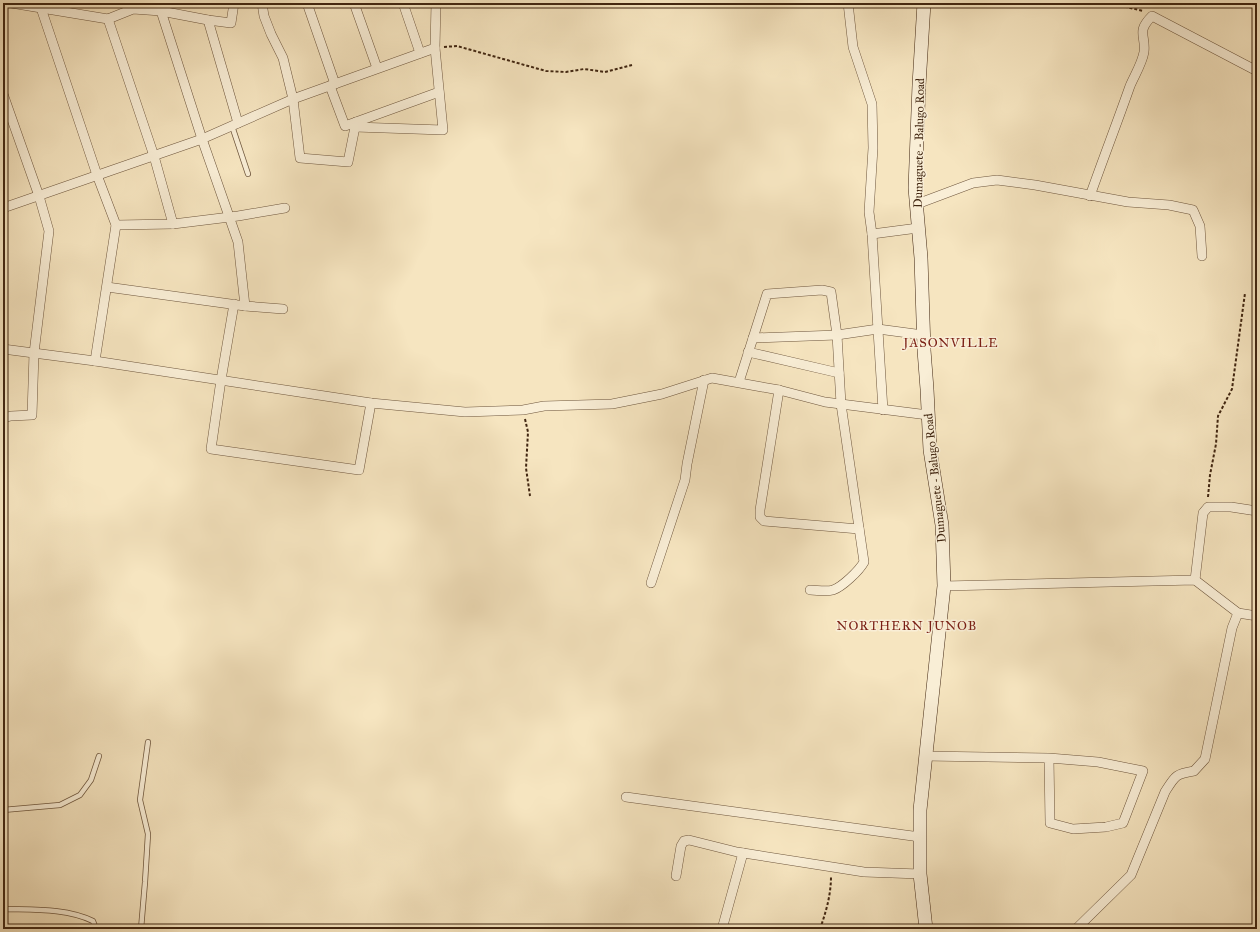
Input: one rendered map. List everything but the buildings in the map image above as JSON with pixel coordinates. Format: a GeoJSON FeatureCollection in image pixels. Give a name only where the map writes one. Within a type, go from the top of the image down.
{"type":"FeatureCollection","features":[{"type":"Feature","properties":{"kind":"street"},"geometry":{"type":"LineString","coordinates":[[11,3],[108,19],[133,9],[160,11],[231,23],[234,3]]}},
{"type":"Feature","properties":{"kind":"street"},"geometry":{"type":"LineString","coordinates":[[262,3],[264,16],[283,58],[293,99],[300,158],[348,162],[356,124]]}},
{"type":"Feature","properties":{"kind":"street"},"geometry":{"type":"LineString","coordinates":[[307,3],[345,126],[356,124],[439,92]]}},
{"type":"Feature","properties":{"kind":"street"},"geometry":{"type":"LineString","coordinates":[[354,3],[377,68]]}},
{"type":"Feature","properties":{"kind":"street"},"geometry":{"type":"LineString","coordinates":[[404,3],[420,53]]}},
{"type":"Feature","properties":{"kind":"street"},"geometry":{"type":"LineString","coordinates":[[356,124],[443,130],[435,48],[436,3]]}},
{"type":"Feature","properties":{"kind":"street"},"geometry":{"type":"LineString","coordinates":[[848,3],[853,47],[872,104],[873,148],[869,212],[872,234],[883,410]]}},
{"type":"Feature","properties":{"kind":"street","name":"Dumaguete - Balugo Road"},"geometry":{"type":"LineString","coordinates":[[924,3],[915,188],[921,258],[923,335],[930,450],[942,525],[944,586],[920,810],[920,874],[926,929]]}},
{"type":"Feature","properties":{"kind":"street"},"geometry":{"type":"LineString","coordinates":[[41,8],[97,175],[116,226],[95,361]]}},
{"type":"Feature","properties":{"kind":"street"},"geometry":{"type":"LineString","coordinates":[[160,11],[238,242],[245,306]]}},
{"type":"Feature","properties":{"kind":"street"},"geometry":{"type":"LineString","coordinates":[[1090,196],[1131,84],[1142,60],[1144,52],[1142,30],[1145,22],[1152,16],[1257,71]]}},
{"type":"Feature","properties":{"kind":"street"},"geometry":{"type":"LineString","coordinates":[[108,19],[154,156],[173,224]]}},
{"type":"Feature","properties":{"kind":"street"},"geometry":{"type":"LineString","coordinates":[[208,20],[235,125]]}},
{"type":"Feature","properties":{"kind":"street"},"geometry":{"type":"LineString","coordinates":[[3,208],[202,139],[293,99],[435,48]]}},
{"type":"Feature","properties":{"kind":"street"},"geometry":{"type":"LineString","coordinates":[[3,94],[39,196],[49,231],[34,353],[32,415],[3,418]]}},
{"type":"Feature","properties":{"kind":"street"},"geometry":{"type":"LineString","coordinates":[[917,204],[973,183],[997,180],[1035,185],[1128,202],[1170,205],[1193,210],[1200,226],[1202,256]]}},
{"type":"Feature","properties":{"kind":"street"},"geometry":{"type":"LineString","coordinates":[[116,226],[173,224],[285,208]]}},
{"type":"Feature","properties":{"kind":"street"},"geometry":{"type":"LineString","coordinates":[[872,234],[918,228]]}},
{"type":"Feature","properties":{"kind":"street"},"geometry":{"type":"LineString","coordinates":[[107,287],[245,306],[283,309]]}},
{"type":"Feature","properties":{"kind":"street"},"geometry":{"type":"LineString","coordinates":[[739,382],[767,294],[822,290],[831,292],[837,335],[841,404],[864,562],[861,567],[839,587],[831,590],[810,590]]}},
{"type":"Feature","properties":{"kind":"street"},"geometry":{"type":"LineString","coordinates":[[234,304],[221,380],[212,450],[359,470],[371,403]]}},
{"type":"Feature","properties":{"kind":"street"},"geometry":{"type":"LineString","coordinates":[[753,338],[837,335],[878,330],[923,335]]}},
{"type":"Feature","properties":{"kind":"street"},"geometry":{"type":"LineString","coordinates":[[3,349],[95,361],[371,403],[465,412],[523,410],[544,406],[612,404],[662,394],[712,378],[779,390],[825,402],[928,415]]}},
{"type":"Feature","properties":{"kind":"street"},"geometry":{"type":"LineString","coordinates":[[748,352],[839,373]]}},
{"type":"Feature","properties":{"kind":"street"},"geometry":{"type":"LineString","coordinates":[[651,583],[685,480],[704,380]]}},
{"type":"Feature","properties":{"kind":"street"},"geometry":{"type":"LineString","coordinates":[[779,390],[760,517],[764,521],[859,529]]}},
{"type":"Feature","properties":{"kind":"street"},"geometry":{"type":"LineString","coordinates":[[1195,580],[1203,513],[1208,507],[1231,507],[1257,512]]}},
{"type":"Feature","properties":{"kind":"street"},"geometry":{"type":"LineString","coordinates":[[944,586],[1195,580],[1238,613],[1257,616]]}},
{"type":"Feature","properties":{"kind":"street"},"geometry":{"type":"LineString","coordinates":[[1076,929],[1131,874],[1165,792],[1172,780],[1181,773],[1194,771],[1205,759],[1232,628],[1238,613]]}},
{"type":"Feature","properties":{"kind":"street"},"geometry":{"type":"LineString","coordinates":[[925,756],[1049,758],[1098,762],[1144,771],[1123,823],[1106,827],[1073,829],[1050,823],[1049,758]]}},
{"type":"Feature","properties":{"kind":"street"},"geometry":{"type":"LineString","coordinates":[[626,797],[920,837]]}},
{"type":"Feature","properties":{"kind":"street"},"geometry":{"type":"LineString","coordinates":[[676,876],[682,846],[684,841],[689,840],[743,853],[864,872],[920,874]]}},
{"type":"Feature","properties":{"kind":"street"},"geometry":{"type":"LineString","coordinates":[[722,929],[743,853]]}},
{"type":"Feature","properties":{"kind":"lane"},"geometry":{"type":"LineString","coordinates":[[235,125],[248,174]]}},
{"type":"Feature","properties":{"kind":"lane"},"geometry":{"type":"LineString","coordinates":[[141,929],[148,834],[140,800],[148,742]]}},
{"type":"Feature","properties":{"kind":"lane"},"geometry":{"type":"LineString","coordinates":[[3,810],[60,805],[80,795],[91,780],[99,756]]}},
{"type":"Feature","properties":{"kind":"lane"},"geometry":{"type":"LineString","coordinates":[[3,909],[55,911],[77,915],[93,921],[96,929]]}},
{"type":"Feature","properties":{"kind":"path"},"geometry":{"type":"LineString","coordinates":[[1110,3],[1142,11],[1152,16]]}},
{"type":"Feature","properties":{"kind":"path"},"geometry":{"type":"LineString","coordinates":[[435,48],[457,46],[546,72],[566,72],[584,69],[605,72],[632,65]]}},
{"type":"Feature","properties":{"kind":"path"},"geometry":{"type":"LineString","coordinates":[[1208,507],[1210,475],[1216,444],[1218,416],[1232,389],[1245,293]]}},
{"type":"Feature","properties":{"kind":"path"},"geometry":{"type":"LineString","coordinates":[[523,410],[528,432],[526,468],[530,496]]}},
{"type":"Feature","properties":{"kind":"path"},"geometry":{"type":"LineString","coordinates":[[820,929],[826,911],[831,886],[832,867]]}},
{"type":"Feature","properties":{"kind":"district","name":"JASONVILLE"},"geometry":{"type":"Point","coordinates":[951,342]}},
{"type":"Feature","properties":{"kind":"district","name":"NORTHERN JUNOB"},"geometry":{"type":"Point","coordinates":[907,625]}}]}
